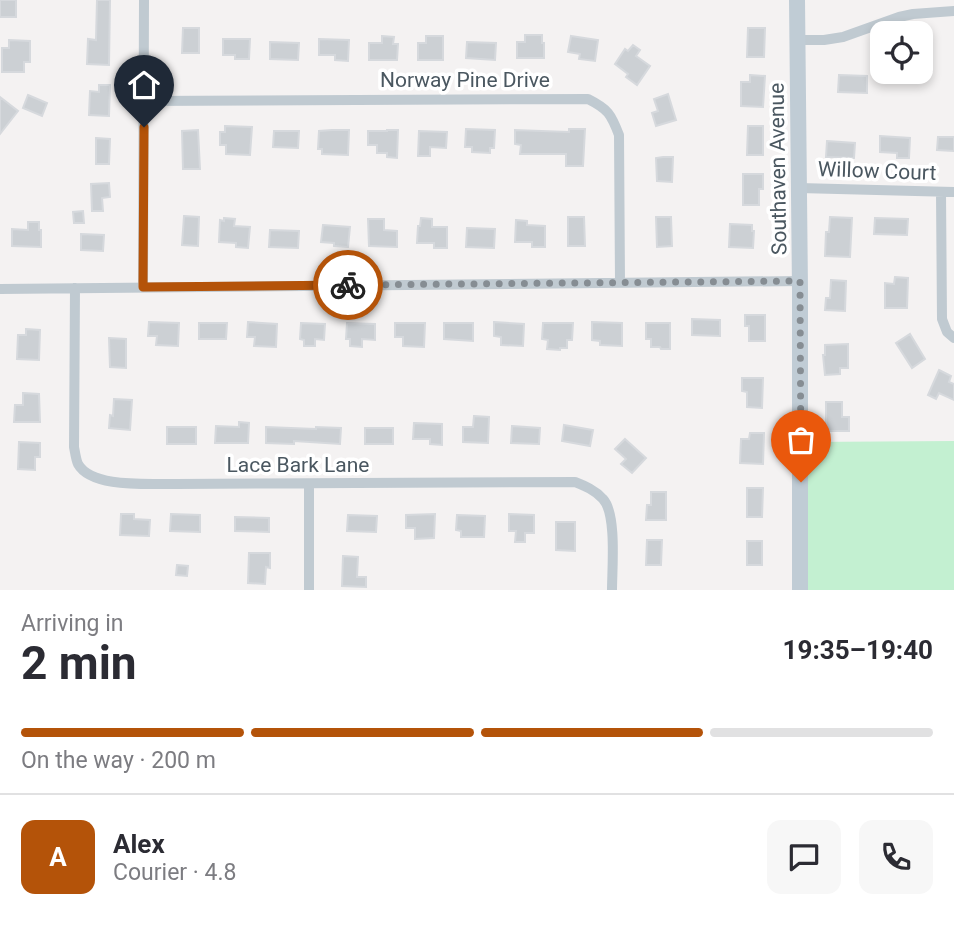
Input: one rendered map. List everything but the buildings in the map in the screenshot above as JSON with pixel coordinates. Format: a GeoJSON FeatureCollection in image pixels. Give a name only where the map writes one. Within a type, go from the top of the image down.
{"type":"FeatureCollection","features":[{"type":"Feature","properties":{"kind":"street"},"geometry":{"type":"LineString","coordinates":[[143,287],[144,0]]}},
{"type":"Feature","properties":{"kind":"street","name":"Southaven Avenue"},"geometry":{"type":"LineString","coordinates":[[797,0],[800,590]]}},
{"type":"Feature","properties":{"kind":"street"},"geometry":{"type":"LineString","coordinates":[[798,40],[843,37],[899,17],[954,11]]}},
{"type":"Feature","properties":{"kind":"street","name":"Norway Pine Drive"},"geometry":{"type":"LineString","coordinates":[[144,101],[588,99],[602,106],[612,117],[619,135],[620,282]]}},
{"type":"Feature","properties":{"kind":"street","name":"Willow Court"},"geometry":{"type":"LineString","coordinates":[[799,188],[954,192]]}},
{"type":"Feature","properties":{"kind":"street"},"geometry":{"type":"LineString","coordinates":[[941,192],[942,319],[947,332],[954,338]]}},
{"type":"Feature","properties":{"kind":"street"},"geometry":{"type":"LineString","coordinates":[[0,289],[800,281]]}},
{"type":"Feature","properties":{"kind":"street","name":"Lace Bark Lane"},"geometry":{"type":"LineString","coordinates":[[75,288],[74,447],[78,464],[88,474],[116,482],[575,482],[590,488],[605,501],[612,522],[612,590]]}},
{"type":"Feature","properties":{"kind":"street"},"geometry":{"type":"LineString","coordinates":[[309,484],[309,590]]}},
{"type":"Feature","properties":{"kind":"green space"},"geometry":{"type":"Polygon","coordinates":[[[954,441],[954,590],[807,590],[806,442],[954,441]]]}},
{"type":"Feature","properties":{"kind":"way so far"},"geometry":{"type":"LineString","coordinates":[[348,285],[800,281],[801,482]]}},
{"type":"Feature","properties":{"kind":"route"},"geometry":{"type":"LineString","coordinates":[[144,127],[143,287],[348,285]]}}]}
